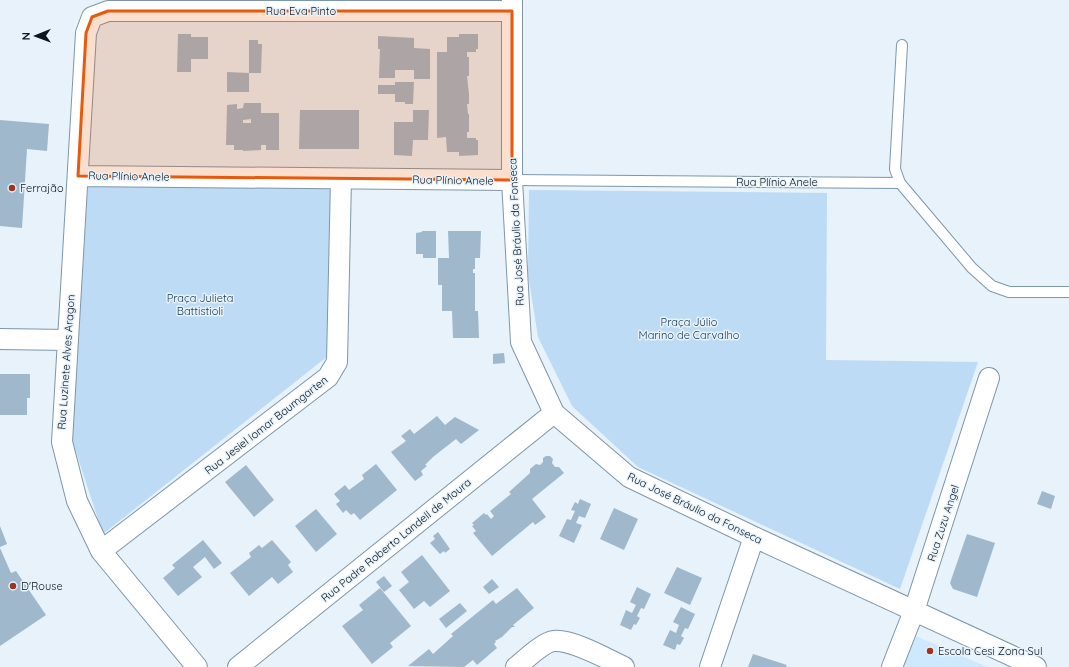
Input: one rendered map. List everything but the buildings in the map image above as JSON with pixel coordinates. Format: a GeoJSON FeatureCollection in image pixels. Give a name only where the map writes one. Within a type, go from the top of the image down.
{"type":"FeatureCollection","features":[{"type":"Feature","properties":{"kind":"street","name":"Rua Eva Pinto"},"geometry":{"type":"LineString","coordinates":[[92,18],[108,10],[512,6]]}},
{"type":"Feature","properties":{"kind":"street","name":"Rua José Bráulio da Fonseca"},"geometry":{"type":"LineString","coordinates":[[512,6],[512,180],[521,342],[554,413],[629,477],[754,537],[1036,667]]}},
{"type":"Feature","properties":{"kind":"street","name":"Rua Luzinete Alves Aragon"},"geometry":{"type":"LineString","coordinates":[[92,18],[86,33],[62,442],[77,501],[101,551],[197,667]]}},
{"type":"Feature","properties":{"kind":"street","name":"Rua Plínio Anele"},"geometry":{"type":"LineString","coordinates":[[78,176],[512,180]]}},
{"type":"Feature","properties":{"kind":"street","name":"Rua Jesiel Iomar Baumgarten"},"geometry":{"type":"LineString","coordinates":[[101,551],[328,377],[337,362],[341,179]]}},
{"type":"Feature","properties":{"kind":"street"},"geometry":{"type":"LineString","coordinates":[[0,339],[68,340]]}},
{"type":"Feature","properties":{"kind":"street","name":"Rua Zuzu Angel"},"geometry":{"type":"LineString","coordinates":[[892,667],[914,611],[989,378]]}},
{"type":"Feature","properties":{"kind":"street","name":"Rua Padre Roberto Landell de Moura"},"geometry":{"type":"LineString","coordinates":[[238,667],[554,413]]}},
{"type":"Feature","properties":{"kind":"street"},"geometry":{"type":"LineString","coordinates":[[710,667],[754,537]]}},
{"type":"Feature","properties":{"kind":"street"},"geometry":{"type":"LineString","coordinates":[[516,667],[539,648],[554,641],[571,643],[624,667]]}},
{"type":"Feature","properties":{"kind":"lane"},"geometry":{"type":"LineString","coordinates":[[902,45],[895,169],[900,183],[972,268],[992,286],[1009,292],[1069,292]]}},
{"type":"Feature","properties":{"kind":"lane","name":"Rua Plínio Anele"},"geometry":{"type":"LineString","coordinates":[[512,180],[900,183]]}},
{"type":"Feature","properties":{"kind":"highlighted area"},"geometry":{"type":"Polygon","coordinates":[[[108,11],[512,11],[512,180],[78,176],[86,33],[92,17],[108,11]]]}},
{"type":"Feature","properties":{"kind":"shaded area","name":"Escola Cesi Zona Sul"},"geometry":{"type":"Polygon","coordinates":[[[916,636],[987,667],[903,667],[916,636]]]}},
{"type":"Feature","properties":{"kind":"green space","name":"Praça Julieta Battistioli"},"geometry":{"type":"Polygon","coordinates":[[[88,183],[331,187],[328,356],[103,534],[72,440],[88,183]]]}},
{"type":"Feature","properties":{"kind":"green space","name":"Praça Júlio Marino de Carvalho"},"geometry":{"type":"Polygon","coordinates":[[[529,190],[827,193],[826,360],[978,362],[900,589],[638,467],[572,406],[538,337],[528,274],[529,190]]]}},
{"type":"Feature","properties":{"kind":"place","name":"Ferrajão"},"geometry":{"type":"Point","coordinates":[12,188]}},
{"type":"Feature","properties":{"kind":"place","name":"D'Rouse"},"geometry":{"type":"Point","coordinates":[13,586]}},
{"type":"Feature","properties":{"kind":"place","name":"Escola Cesi Zona Sul"},"geometry":{"type":"Point","coordinates":[930,651]}}]}
